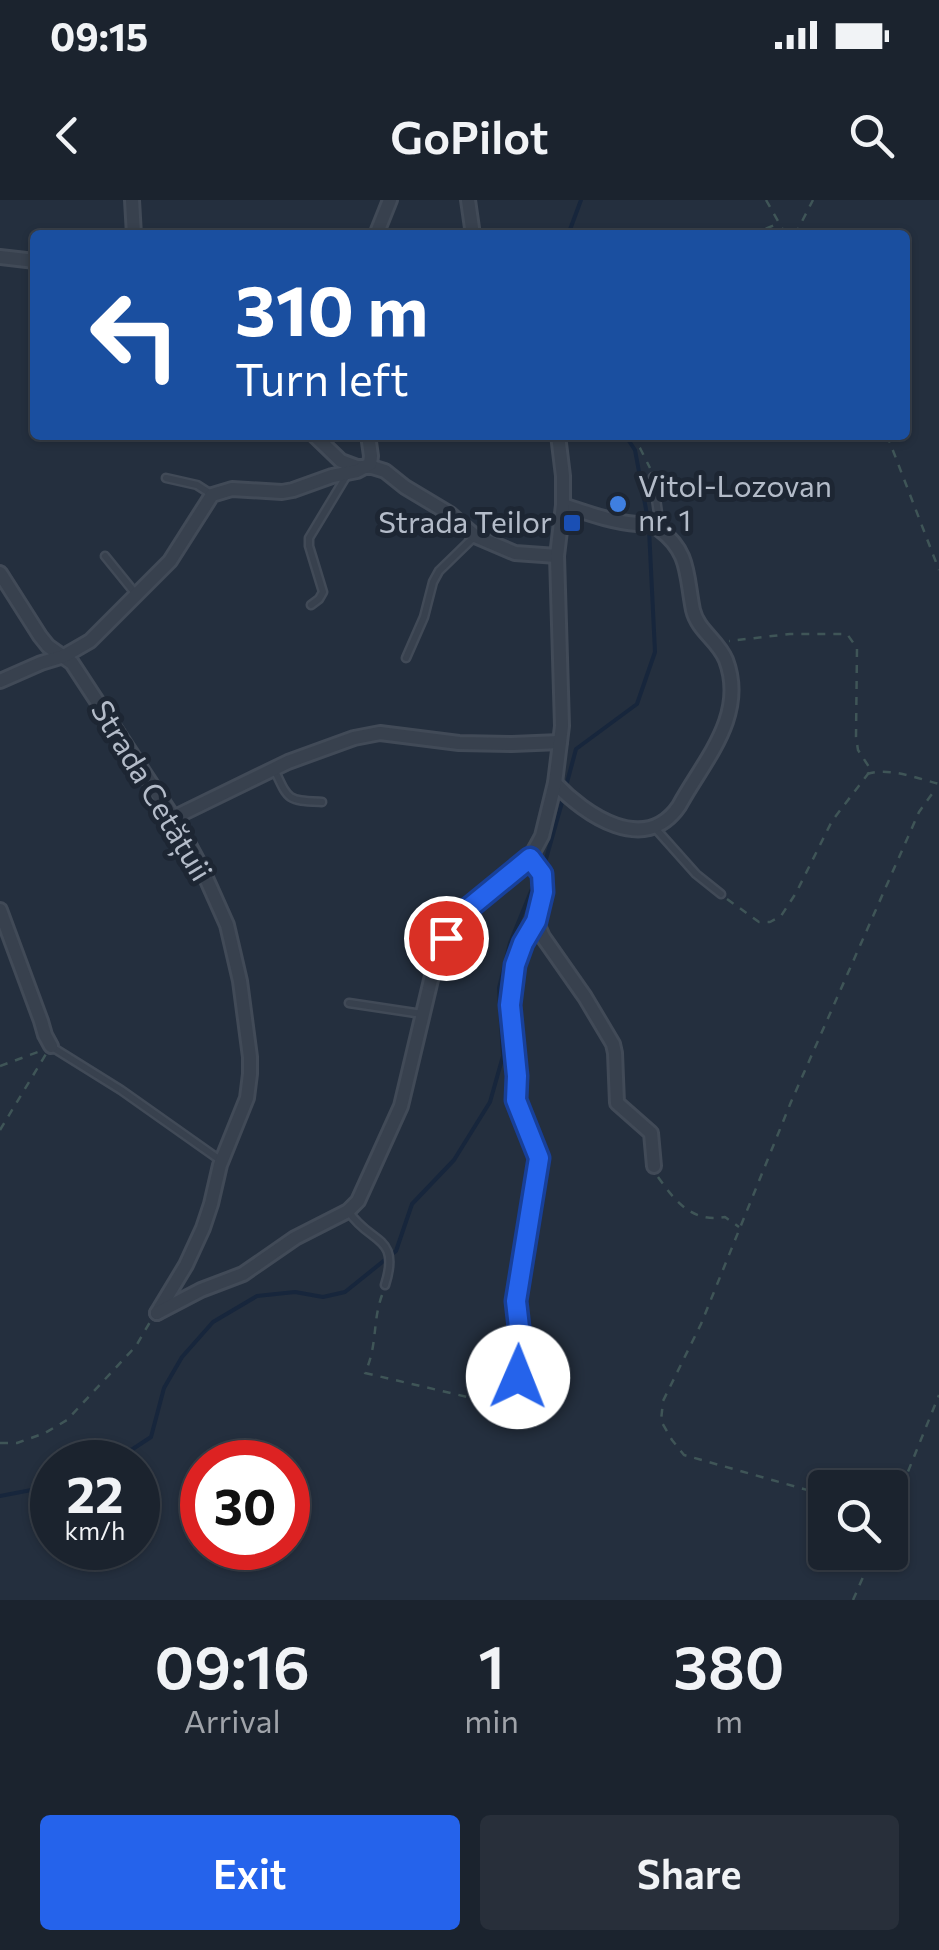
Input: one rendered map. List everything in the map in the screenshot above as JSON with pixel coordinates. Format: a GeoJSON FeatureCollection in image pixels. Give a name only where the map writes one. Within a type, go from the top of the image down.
{"type":"FeatureCollection","features":[{"type":"Feature","properties":{"kind":"street"},"geometry":{"type":"LineString","coordinates":[[132,200],[134,230]]}},
{"type":"Feature","properties":{"kind":"street"},"geometry":{"type":"LineString","coordinates":[[378,230],[390,200]]}},
{"type":"Feature","properties":{"kind":"street"},"geometry":{"type":"LineString","coordinates":[[468,200],[472,230]]}},
{"type":"Feature","properties":{"kind":"street"},"geometry":{"type":"LineString","coordinates":[[0,257],[30,260]]}},
{"type":"Feature","properties":{"kind":"street"},"geometry":{"type":"LineString","coordinates":[[319,440],[341,461],[357,468],[385,471],[476,536],[514,553],[557,556]]}},
{"type":"Feature","properties":{"kind":"street"},"geometry":{"type":"LineString","coordinates":[[0,681],[64,656],[90,641],[170,561],[212,495],[232,489],[282,492],[365,468],[370,464],[369,440]]}},
{"type":"Feature","properties":{"kind":"street"},"geometry":{"type":"LineString","coordinates":[[505,1403],[514,1389],[520,1363],[516,1301],[539,1158],[516,1100],[510,989],[518,954],[536,921],[543,892],[536,866],[542,836],[561,790],[562,668],[557,556],[564,476],[559,440]]}},
{"type":"Feature","properties":{"kind":"street"},"geometry":{"type":"LineString","coordinates":[[561,790],[590,814],[616,826],[655,828],[671,817],[726,727],[730,707],[730,676],[717,642],[697,622],[679,548],[657,526],[614,522],[563,505]]}},
{"type":"Feature","properties":{"kind":"street","name":"Strada Cetățuii"},"geometry":{"type":"LineString","coordinates":[[0,573],[40,636],[72,663],[202,869],[226,925],[245,1008],[250,1074],[247,1098],[222,1161],[212,1204],[186,1265],[157,1312]]}},
{"type":"Feature","properties":{"kind":"street"},"geometry":{"type":"LineString","coordinates":[[173,818],[274,770],[354,738],[380,734],[460,742],[560,742]]}},
{"type":"Feature","properties":{"kind":"street"},"geometry":{"type":"LineString","coordinates":[[157,1312],[242,1274],[294,1238],[348,1212],[366,1188],[402,1106],[436,963],[446,938],[469,908],[536,866]]}},
{"type":"Feature","properties":{"kind":"street"},"geometry":{"type":"LineString","coordinates":[[0,910],[42,1021],[44,1049]]}},
{"type":"Feature","properties":{"kind":"street"},"geometry":{"type":"LineString","coordinates":[[536,921],[608,1035],[616,1053],[617,1104],[651,1133],[654,1166]]}},
{"type":"Feature","properties":{"kind":"street"},"geometry":{"type":"LineString","coordinates":[[186,1265],[191,1280],[201,1290]]}},
{"type":"Feature","properties":{"kind":"lane"},"geometry":{"type":"LineString","coordinates":[[311,605],[323,592],[309,538],[347,474]]}},
{"type":"Feature","properties":{"kind":"lane"},"geometry":{"type":"LineString","coordinates":[[166,478],[197,485],[212,495]]}},
{"type":"Feature","properties":{"kind":"lane"},"geometry":{"type":"LineString","coordinates":[[653,478],[657,526]]}},
{"type":"Feature","properties":{"kind":"lane"},"geometry":{"type":"LineString","coordinates":[[406,658],[418,633],[432,582],[476,536]]}},
{"type":"Feature","properties":{"kind":"lane"},"geometry":{"type":"LineString","coordinates":[[105,556],[136,594]]}},
{"type":"Feature","properties":{"kind":"lane"},"geometry":{"type":"LineString","coordinates":[[274,770],[290,798],[322,802]]}},
{"type":"Feature","properties":{"kind":"lane"},"geometry":{"type":"LineString","coordinates":[[655,828],[696,874],[721,894]]}},
{"type":"Feature","properties":{"kind":"lane"},"geometry":{"type":"LineString","coordinates":[[349,1003],[423,1014]]}},
{"type":"Feature","properties":{"kind":"lane"},"geometry":{"type":"LineString","coordinates":[[44,1049],[121,1090],[222,1161]]}},
{"type":"Feature","properties":{"kind":"lane"},"geometry":{"type":"LineString","coordinates":[[348,1212],[357,1224],[379,1238],[387,1250],[392,1265],[385,1285]]}},
{"type":"Feature","properties":{"kind":"path"},"geometry":{"type":"LineString","coordinates":[[766,200],[784,230]]}},
{"type":"Feature","properties":{"kind":"path"},"geometry":{"type":"LineString","coordinates":[[798,230],[813,200]]}},
{"type":"Feature","properties":{"kind":"path"},"geometry":{"type":"LineString","coordinates":[[763,230],[780,223]]}},
{"type":"Feature","properties":{"kind":"path"},"geometry":{"type":"LineString","coordinates":[[633,440],[653,478]]}},
{"type":"Feature","properties":{"kind":"path"},"geometry":{"type":"LineString","coordinates":[[889,440],[939,570]]}},
{"type":"Feature","properties":{"kind":"path"},"geometry":{"type":"LineString","coordinates":[[717,642],[790,634],[847,634],[856,648],[858,750],[871,770],[832,821],[780,916],[760,922],[721,894]]}},
{"type":"Feature","properties":{"kind":"path"},"geometry":{"type":"LineString","coordinates":[[867,774],[889,772],[939,784]]}},
{"type":"Feature","properties":{"kind":"path"},"geometry":{"type":"LineString","coordinates":[[808,1490],[684,1454],[661,1421],[663,1401],[701,1324],[791,1102],[919,812],[932,794],[939,792]]}},
{"type":"Feature","properties":{"kind":"path"},"geometry":{"type":"LineString","coordinates":[[0,1066],[44,1049]]}},
{"type":"Feature","properties":{"kind":"path"},"geometry":{"type":"LineString","coordinates":[[0,1130],[44,1049]]}},
{"type":"Feature","properties":{"kind":"path"},"geometry":{"type":"LineString","coordinates":[[654,1166],[658,1178],[678,1204],[696,1216],[725,1216],[741,1228]]}},
{"type":"Feature","properties":{"kind":"path"},"geometry":{"type":"LineString","coordinates":[[385,1285],[377,1309],[374,1353],[366,1373],[489,1403],[505,1403]]}},
{"type":"Feature","properties":{"kind":"path"},"geometry":{"type":"LineString","coordinates":[[0,1443],[45,1433],[67,1420],[136,1346],[157,1312]]}},
{"type":"Feature","properties":{"kind":"path"},"geometry":{"type":"LineString","coordinates":[[908,1471],[939,1395]]}},
{"type":"Feature","properties":{"kind":"path"},"geometry":{"type":"LineString","coordinates":[[853,1600],[866,1570]]}},
{"type":"Feature","properties":{"kind":"waterway"},"geometry":{"type":"LineString","coordinates":[[570,230],[581,200]]}},
{"type":"Feature","properties":{"kind":"waterway"},"geometry":{"type":"LineString","coordinates":[[628,440],[635,450],[648,520]]}},
{"type":"Feature","properties":{"kind":"waterway"},"geometry":{"type":"LineString","coordinates":[[565,790],[576,749],[637,704],[655,652],[649,529]]}},
{"type":"Feature","properties":{"kind":"waterway"},"geometry":{"type":"LineString","coordinates":[[544,866],[563,799]]}},
{"type":"Feature","properties":{"kind":"waterway"},"geometry":{"type":"LineString","coordinates":[[146,1440],[151,1437],[164,1388],[182,1357],[213,1322],[257,1296],[295,1292],[323,1297],[345,1292],[396,1251],[412,1204],[454,1160],[490,1102],[503,1056],[499,988],[510,943],[536,879]]}},
{"type":"Feature","properties":{"kind":"waterway"},"geometry":{"type":"LineString","coordinates":[[0,1496],[30,1490]]}},
{"type":"Feature","properties":{"kind":"place","name":"Vitol-Lozovan nr. 1"},"geometry":{"type":"Point","coordinates":[618,504]}},
{"type":"Feature","properties":{"kind":"place","name":"Strada Teilor"},"geometry":{"type":"Point","coordinates":[572,523]}},
{"type":"Feature","properties":{"kind":"route"},"geometry":{"type":"LineString","coordinates":[[446,938],[469,908],[530,858],[542,874],[543,892],[536,921],[515,965],[510,1005],[516,1100],[539,1158],[516,1301],[520,1336],[518,1377]]}}]}
